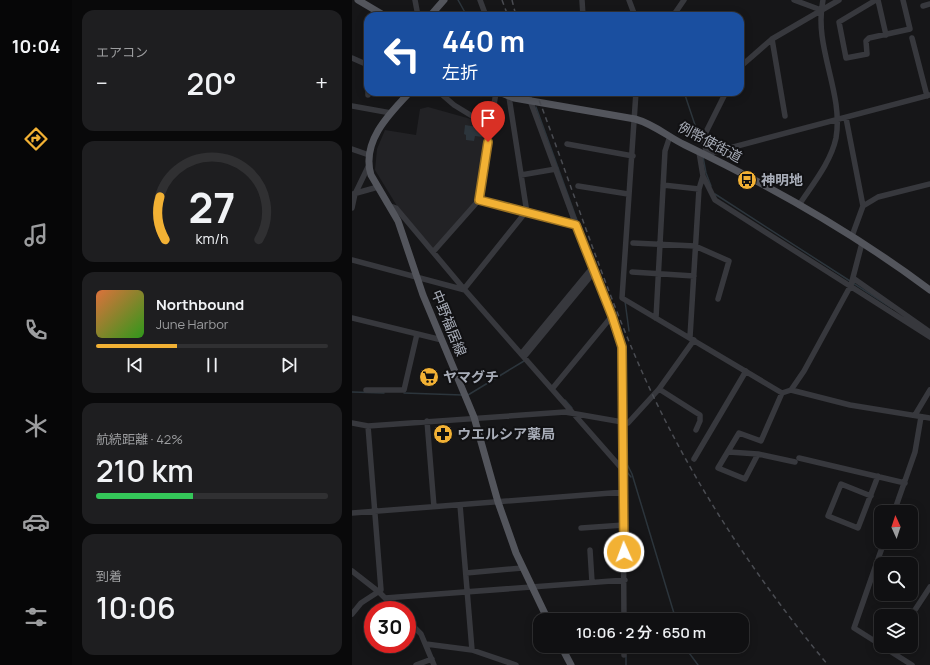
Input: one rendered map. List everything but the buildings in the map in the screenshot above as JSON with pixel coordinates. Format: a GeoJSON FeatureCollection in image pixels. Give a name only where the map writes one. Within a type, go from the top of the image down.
{"type":"FeatureCollection","features":[{"type":"Feature","properties":{"kind":"main road"},"geometry":{"type":"LineString","coordinates":[[358,0],[378,12]]}},
{"type":"Feature","properties":{"kind":"main road"},"geometry":{"type":"LineString","coordinates":[[434,12],[444,0]]}},
{"type":"Feature","properties":{"kind":"main road"},"geometry":{"type":"LineString","coordinates":[[368,167],[369,155],[376,132],[406,96]]}},
{"type":"Feature","properties":{"kind":"main road","name":"例幣使街道"},"geometry":{"type":"LineString","coordinates":[[508,97],[635,119],[648,123],[799,205],[852,236],[885,256],[930,290]]}},
{"type":"Feature","properties":{"kind":"main road","name":"中野福居線"},"geometry":{"type":"LineString","coordinates":[[368,167],[398,221],[417,278],[474,417],[498,502],[522,568],[544,613]]}},
{"type":"Feature","properties":{"kind":"main road"},"geometry":{"type":"LineString","coordinates":[[565,653],[571,665]]}},
{"type":"Feature","properties":{"kind":"street"},"geometry":{"type":"LineString","coordinates":[[415,0],[417,12]]}},
{"type":"Feature","properties":{"kind":"street"},"geometry":{"type":"LineString","coordinates":[[480,0],[484,12]]}},
{"type":"Feature","properties":{"kind":"street"},"geometry":{"type":"LineString","coordinates":[[582,0],[583,12]]}},
{"type":"Feature","properties":{"kind":"street"},"geometry":{"type":"LineString","coordinates":[[629,0],[634,12]]}},
{"type":"Feature","properties":{"kind":"street"},"geometry":{"type":"LineString","coordinates":[[676,12],[684,0]]}},
{"type":"Feature","properties":{"kind":"street"},"geometry":{"type":"LineString","coordinates":[[794,0],[821,10]]}},
{"type":"Feature","properties":{"kind":"street"},"geometry":{"type":"LineString","coordinates":[[799,205],[831,152],[835,140],[838,120],[820,21],[823,0]]}},
{"type":"Feature","properties":{"kind":"street"},"geometry":{"type":"LineString","coordinates":[[744,64],[772,39],[839,0]]}},
{"type":"Feature","properties":{"kind":"street"},"geometry":{"type":"LineString","coordinates":[[886,35],[877,0],[839,22],[846,58],[868,54],[867,39],[886,35],[910,29],[903,0]]}},
{"type":"Feature","properties":{"kind":"street"},"geometry":{"type":"LineString","coordinates":[[923,6],[930,4]]}},
{"type":"Feature","properties":{"kind":"street"},"geometry":{"type":"LineString","coordinates":[[702,153],[846,118],[928,96],[912,38]]}},
{"type":"Feature","properties":{"kind":"street"},"geometry":{"type":"LineString","coordinates":[[772,39],[785,116]]}},
{"type":"Feature","properties":{"kind":"street"},"geometry":{"type":"LineString","coordinates":[[352,58],[364,63]]}},
{"type":"Feature","properties":{"kind":"street"},"geometry":{"type":"LineString","coordinates":[[444,96],[454,105],[490,127]]}},
{"type":"Feature","properties":{"kind":"street"},"geometry":{"type":"LineString","coordinates":[[433,252],[479,200],[490,127],[497,96]]}},
{"type":"Feature","properties":{"kind":"street"},"geometry":{"type":"LineString","coordinates":[[528,96],[576,225],[612,316],[623,355],[624,613]]}},
{"type":"Feature","properties":{"kind":"street"},"geometry":{"type":"LineString","coordinates":[[636,96],[622,298],[782,393]]}},
{"type":"Feature","properties":{"kind":"street"},"geometry":{"type":"LineString","coordinates":[[352,423],[368,426],[474,417],[572,412],[628,423],[659,389],[692,339],[695,246],[702,176],[702,153],[704,138],[724,96]]}},
{"type":"Feature","properties":{"kind":"street"},"geometry":{"type":"LineString","coordinates":[[465,289],[526,213],[508,97]]}},
{"type":"Feature","properties":{"kind":"street"},"geometry":{"type":"LineString","coordinates":[[352,106],[391,113]]}},
{"type":"Feature","properties":{"kind":"street"},"geometry":{"type":"LineString","coordinates":[[846,118],[864,206],[852,236]]}},
{"type":"Feature","properties":{"kind":"street"},"geometry":{"type":"LineString","coordinates":[[656,318],[665,151],[670,136]]}},
{"type":"Feature","properties":{"kind":"street"},"geometry":{"type":"LineString","coordinates":[[566,144],[632,156]]}},
{"type":"Feature","properties":{"kind":"street"},"geometry":{"type":"LineString","coordinates":[[352,149],[369,155]]}},
{"type":"Feature","properties":{"kind":"street"},"geometry":{"type":"LineString","coordinates":[[352,208],[354,194],[368,167]]}},
{"type":"Feature","properties":{"kind":"street"},"geometry":{"type":"LineString","coordinates":[[521,175],[556,170]]}},
{"type":"Feature","properties":{"kind":"street"},"geometry":{"type":"LineString","coordinates":[[702,176],[715,200],[852,282],[930,332]]}},
{"type":"Feature","properties":{"kind":"street"},"geometry":{"type":"LineString","coordinates":[[864,206],[878,197],[930,184]]}},
{"type":"Feature","properties":{"kind":"street"},"geometry":{"type":"LineString","coordinates":[[663,185],[700,189]]}},
{"type":"Feature","properties":{"kind":"street"},"geometry":{"type":"LineString","coordinates":[[578,186],[628,194]]}},
{"type":"Feature","properties":{"kind":"street"},"geometry":{"type":"LineString","coordinates":[[354,194],[378,187]]}},
{"type":"Feature","properties":{"kind":"street"},"geometry":{"type":"LineString","coordinates":[[479,200],[576,225]]}},
{"type":"Feature","properties":{"kind":"street"},"geometry":{"type":"LineString","coordinates":[[390,206],[396,208],[623,470]]}},
{"type":"Feature","properties":{"kind":"street"},"geometry":{"type":"LineString","coordinates":[[633,243],[695,246],[729,261],[718,299]]}},
{"type":"Feature","properties":{"kind":"street"},"geometry":{"type":"LineString","coordinates":[[791,390],[804,370],[852,282],[862,243]]}},
{"type":"Feature","properties":{"kind":"street"},"geometry":{"type":"LineString","coordinates":[[352,260],[417,278],[465,289]]}},
{"type":"Feature","properties":{"kind":"street"},"geometry":{"type":"LineString","coordinates":[[523,356],[594,270]]}},
{"type":"Feature","properties":{"kind":"street"},"geometry":{"type":"LineString","coordinates":[[632,272],[694,276]]}},
{"type":"Feature","properties":{"kind":"street"},"geometry":{"type":"LineString","coordinates":[[852,282],[930,338]]}},
{"type":"Feature","properties":{"kind":"street"},"geometry":{"type":"LineString","coordinates":[[552,389],[612,316]]}},
{"type":"Feature","properties":{"kind":"street"},"geometry":{"type":"LineString","coordinates":[[352,318],[442,340]]}},
{"type":"Feature","properties":{"kind":"street"},"geometry":{"type":"LineString","coordinates":[[366,390],[404,390],[417,334]]}},
{"type":"Feature","properties":{"kind":"street"},"geometry":{"type":"LineString","coordinates":[[694,459],[746,371]]}},
{"type":"Feature","properties":{"kind":"street"},"geometry":{"type":"LineString","coordinates":[[659,389],[700,415],[700,420],[696,430]]}},
{"type":"Feature","properties":{"kind":"street"},"geometry":{"type":"LineString","coordinates":[[758,454],[745,479],[718,468],[729,452],[739,433],[761,441],[782,393],[791,390],[850,405],[930,418]]}},
{"type":"Feature","properties":{"kind":"street"},"geometry":{"type":"LineString","coordinates":[[897,505],[917,442],[918,416],[930,390]]}},
{"type":"Feature","properties":{"kind":"street"},"geometry":{"type":"LineString","coordinates":[[427,421],[434,506]]}},
{"type":"Feature","properties":{"kind":"street"},"geometry":{"type":"LineString","coordinates":[[352,614],[361,603],[381,590],[368,426]]}},
{"type":"Feature","properties":{"kind":"street"},"geometry":{"type":"LineString","coordinates":[[729,452],[758,454],[797,460],[878,476],[905,483]]}},
{"type":"Feature","properties":{"kind":"street"},"geometry":{"type":"LineString","coordinates":[[871,496],[841,484],[828,516],[858,528],[871,496],[878,476]]}},
{"type":"Feature","properties":{"kind":"street"},"geometry":{"type":"LineString","coordinates":[[352,513],[624,492]]}},
{"type":"Feature","properties":{"kind":"street"},"geometry":{"type":"LineString","coordinates":[[460,505],[472,650]]}},
{"type":"Feature","properties":{"kind":"street"},"geometry":{"type":"LineString","coordinates":[[581,528],[624,525]]}},
{"type":"Feature","properties":{"kind":"street"},"geometry":{"type":"LineString","coordinates":[[874,641],[854,628],[882,549]]}},
{"type":"Feature","properties":{"kind":"street"},"geometry":{"type":"LineString","coordinates":[[590,550],[592,582]]}},
{"type":"Feature","properties":{"kind":"street"},"geometry":{"type":"LineString","coordinates":[[466,573],[522,568]]}},
{"type":"Feature","properties":{"kind":"street"},"geometry":{"type":"LineString","coordinates":[[352,571],[379,592],[387,601]]}},
{"type":"Feature","properties":{"kind":"street"},"geometry":{"type":"LineString","coordinates":[[384,598],[625,580]]}},
{"type":"Feature","properties":{"kind":"street"},"geometry":{"type":"LineString","coordinates":[[916,609],[930,587]]}},
{"type":"Feature","properties":{"kind":"street"},"geometry":{"type":"LineString","coordinates":[[416,629],[421,634],[434,665]]}},
{"type":"Feature","properties":{"kind":"street"},"geometry":{"type":"LineString","coordinates":[[426,644],[472,650],[516,665]]}},
{"type":"Feature","properties":{"kind":"street"},"geometry":{"type":"LineString","coordinates":[[896,653],[912,665]]}},
{"type":"Feature","properties":{"kind":"street"},"geometry":{"type":"LineString","coordinates":[[416,665],[432,659]]}},
{"type":"Feature","properties":{"kind":"shaded area"},"geometry":{"type":"Polygon","coordinates":[[[428,107],[478,121],[488,128],[477,199],[434,250],[397,206],[375,170],[377,149],[385,130],[416,135],[420,109],[428,107]]]}},
{"type":"Feature","properties":{"kind":"shaded area"},"geometry":{"type":"Polygon","coordinates":[[[465,125],[484,128],[483,137],[475,136],[474,141],[466,140],[466,135],[464,134],[465,125]]]}},
{"type":"Feature","properties":{"kind":"waterway"},"geometry":{"type":"LineString","coordinates":[[458,0],[465,12]]}},
{"type":"Feature","properties":{"kind":"waterway"},"geometry":{"type":"LineString","coordinates":[[685,96],[701,143]]}},
{"type":"Feature","properties":{"kind":"waterway"},"geometry":{"type":"LineString","coordinates":[[536,107],[594,267]]}},
{"type":"Feature","properties":{"kind":"waterway"},"geometry":{"type":"LineString","coordinates":[[703,157],[706,173],[711,186]]}},
{"type":"Feature","properties":{"kind":"waterway"},"geometry":{"type":"LineString","coordinates":[[715,194],[850,281]]}},
{"type":"Feature","properties":{"kind":"waterway"},"geometry":{"type":"LineString","coordinates":[[853,283],[892,308]]}},
{"type":"Feature","properties":{"kind":"waterway"},"geometry":{"type":"LineString","coordinates":[[625,301],[629,331]]}},
{"type":"Feature","properties":{"kind":"waterway"},"geometry":{"type":"LineString","coordinates":[[623,336],[626,355],[626,420]]}},
{"type":"Feature","properties":{"kind":"waterway"},"geometry":{"type":"LineString","coordinates":[[468,395],[524,361]]}},
{"type":"Feature","properties":{"kind":"waterway"},"geometry":{"type":"LineString","coordinates":[[352,392],[384,393]]}},
{"type":"Feature","properties":{"kind":"waterway"},"geometry":{"type":"LineString","coordinates":[[404,393],[462,395]]}},
{"type":"Feature","properties":{"kind":"waterway"},"geometry":{"type":"LineString","coordinates":[[565,400],[572,408]]}},
{"type":"Feature","properties":{"kind":"waterway"},"geometry":{"type":"LineString","coordinates":[[625,442],[626,424]]}},
{"type":"Feature","properties":{"kind":"waterway"},"geometry":{"type":"LineString","coordinates":[[625,460],[632,474],[674,613]]}},
{"type":"Feature","properties":{"kind":"waterway"},"geometry":{"type":"LineString","coordinates":[[627,472],[631,477]]}},
{"type":"Feature","properties":{"kind":"waterway"},"geometry":{"type":"LineString","coordinates":[[689,653],[698,665]]}},
{"type":"Feature","properties":{"kind":"waterway"},"geometry":{"type":"LineString","coordinates":[[626,656],[626,665]]}},
{"type":"Feature","properties":{"kind":"railway"},"geometry":{"type":"LineString","coordinates":[[502,0],[506,12]]}},
{"type":"Feature","properties":{"kind":"railway"},"geometry":{"type":"LineString","coordinates":[[512,0],[515,12]]}},
{"type":"Feature","properties":{"kind":"railway"},"geometry":{"type":"LineString","coordinates":[[537,96],[620,319],[652,393],[673,435],[695,475],[744,554],[771,592],[828,665]]}},
{"type":"Feature","properties":{"kind":"place","name":"神明地"},"geometry":{"type":"Point","coordinates":[747,180]}},
{"type":"Feature","properties":{"kind":"place","name":"ヤマグチ"},"geometry":{"type":"Point","coordinates":[429,377]}},
{"type":"Feature","properties":{"kind":"place","name":"ウエルシア薬局"},"geometry":{"type":"Point","coordinates":[443,434]}},
{"type":"Feature","properties":{"kind":"route"},"geometry":{"type":"LineString","coordinates":[[488,142],[479,200],[489,204],[576,225],[612,316],[622,347],[623,355],[624,552]]}}]}
